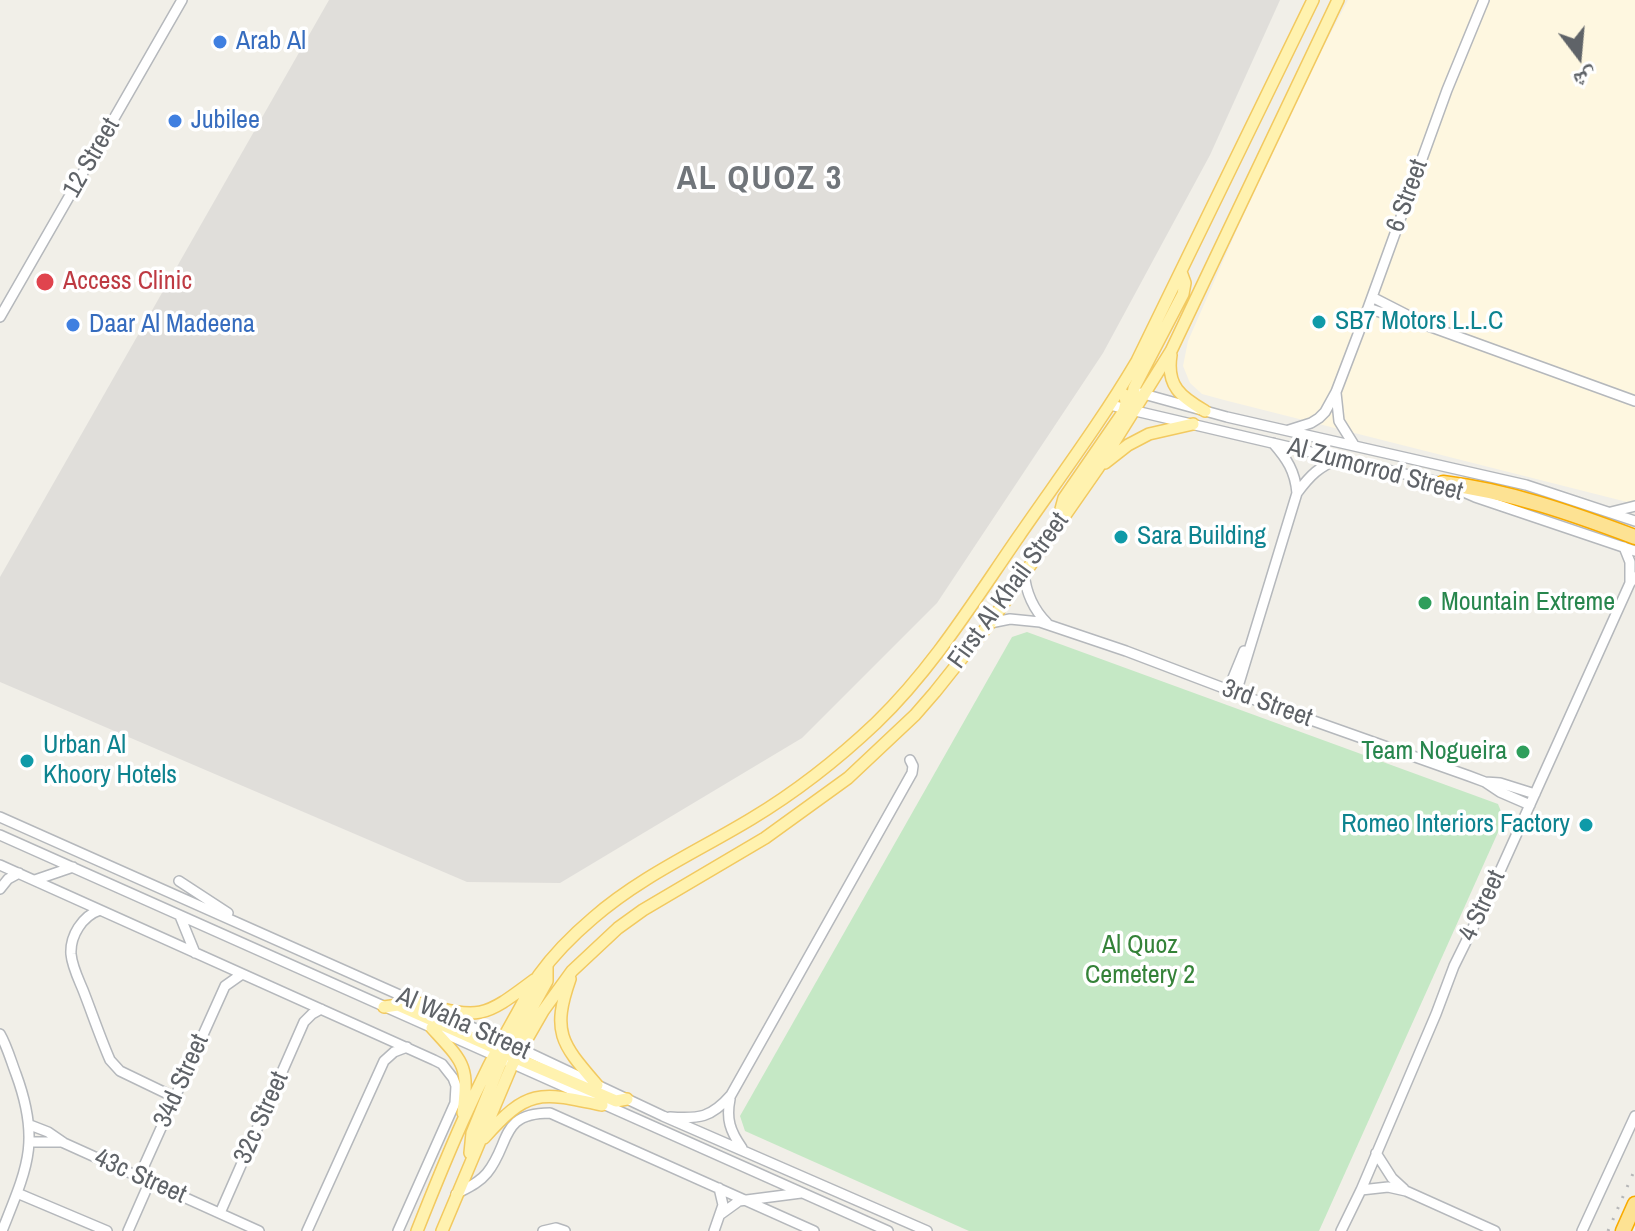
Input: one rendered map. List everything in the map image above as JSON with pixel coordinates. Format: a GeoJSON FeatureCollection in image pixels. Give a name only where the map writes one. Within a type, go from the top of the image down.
{"type":"FeatureCollection","features":[{"type":"Feature","properties":{"kind":"highway"},"geometry":{"type":"LineString","coordinates":[[1443,483],[1609,519],[1629,542]]}},
{"type":"Feature","properties":{"kind":"highway"},"geometry":{"type":"LineString","coordinates":[[1623,1231],[1635,1204]]}},
{"type":"Feature","properties":{"kind":"main road","name":"First Al Khail Street"},"geometry":{"type":"LineString","coordinates":[[416,1231],[462,1121],[506,1052],[543,1011],[572,971],[618,928],[643,910],[765,838],[848,778],[915,715],[990,623],[1098,468],[1130,409],[1146,346],[1313,0]]}},
{"type":"Feature","properties":{"kind":"main road","name":"First Al Khail Street"},"geometry":{"type":"LineString","coordinates":[[442,1231],[474,1153],[506,1052],[538,977],[577,933],[609,904],[780,800],[830,763],[877,722],[917,679],[951,637],[1110,405],[1133,392],[1171,351],[1338,0]]}},
{"type":"Feature","properties":{"kind":"main road"},"geometry":{"type":"LineString","coordinates":[[1171,351],[1170,373],[1174,385],[1187,401],[1205,411]]}},
{"type":"Feature","properties":{"kind":"main road"},"geometry":{"type":"LineString","coordinates":[[1062,519],[1064,498],[1130,409],[1126,398],[1133,392]]}},
{"type":"Feature","properties":{"kind":"main road"},"geometry":{"type":"LineString","coordinates":[[1098,468],[1128,445],[1149,434],[1193,424]]}},
{"type":"Feature","properties":{"kind":"main road"},"geometry":{"type":"LineString","coordinates":[[506,1052],[547,981],[547,965]]}},
{"type":"Feature","properties":{"kind":"main road"},"geometry":{"type":"LineString","coordinates":[[572,971],[561,1005],[562,1035],[570,1053],[597,1085]]}},
{"type":"Feature","properties":{"kind":"main road"},"geometry":{"type":"LineString","coordinates":[[418,1003],[466,1014],[487,1012],[538,977]]}},
{"type":"Feature","properties":{"kind":"main road"},"geometry":{"type":"LineString","coordinates":[[384,1007],[398,1005],[616,1101],[627,1099]]}},
{"type":"Feature","properties":{"kind":"main road"},"geometry":{"type":"LineString","coordinates":[[432,1028],[463,1066],[466,1083],[462,1121]]}},
{"type":"Feature","properties":{"kind":"main road"},"geometry":{"type":"LineString","coordinates":[[474,1153],[508,1112],[537,1097],[557,1096],[602,1105]]}},
{"type":"Feature","properties":{"kind":"street","name":"12 Street"},"geometry":{"type":"LineString","coordinates":[[0,317],[182,0]]}},
{"type":"Feature","properties":{"kind":"street","name":"6 Street"},"geometry":{"type":"LineString","coordinates":[[1286,430],[1319,418],[1336,392],[1447,90],[1484,0]]}},
{"type":"Feature","properties":{"kind":"street"},"geometry":{"type":"LineString","coordinates":[[1372,297],[1423,324],[1635,401]]}},
{"type":"Feature","properties":{"kind":"street"},"geometry":{"type":"LineString","coordinates":[[1368,308],[1423,324]]}},
{"type":"Feature","properties":{"kind":"street","name":"Al Zumorrod Street"},"geometry":{"type":"LineString","coordinates":[[1133,392],[1491,476],[1549,491],[1609,519],[1635,521]]}},
{"type":"Feature","properties":{"kind":"street"},"geometry":{"type":"LineString","coordinates":[[1336,392],[1339,421],[1354,445]]}},
{"type":"Feature","properties":{"kind":"street","name":"Al Zumorrod Street"},"geometry":{"type":"LineString","coordinates":[[1110,405],[1443,483],[1475,497],[1571,528],[1629,542],[1635,551]]}},
{"type":"Feature","properties":{"kind":"street"},"geometry":{"type":"LineString","coordinates":[[1273,443],[1294,472],[1297,493]]}},
{"type":"Feature","properties":{"kind":"street"},"geometry":{"type":"LineString","coordinates":[[1232,691],[1297,493],[1317,469],[1340,458]]}},
{"type":"Feature","properties":{"kind":"street"},"geometry":{"type":"LineString","coordinates":[[1609,519],[1635,506]]}},
{"type":"Feature","properties":{"kind":"street","name":"4 Street"},"geometry":{"type":"LineString","coordinates":[[1341,1231],[1454,966],[1633,580],[1629,542]]}},
{"type":"Feature","properties":{"kind":"street"},"geometry":{"type":"LineString","coordinates":[[1024,572],[1031,601],[1050,626]]}},
{"type":"Feature","properties":{"kind":"street","name":"3rd Street"},"geometry":{"type":"LineString","coordinates":[[990,623],[1020,619],[1050,626],[1485,782]]}},
{"type":"Feature","properties":{"kind":"street"},"geometry":{"type":"LineString","coordinates":[[663,1116],[702,1117],[721,1107],[731,1095],[912,773],[910,760]]}},
{"type":"Feature","properties":{"kind":"street"},"geometry":{"type":"LineString","coordinates":[[1485,782],[1500,783],[1535,794]]}},
{"type":"Feature","properties":{"kind":"street"},"geometry":{"type":"LineString","coordinates":[[1485,782],[1530,805]]}},
{"type":"Feature","properties":{"kind":"street","name":"Al Waha Street"},"geometry":{"type":"LineString","coordinates":[[0,817],[418,1003],[602,1105],[888,1231]]}},
{"type":"Feature","properties":{"kind":"street","name":"Al Waha Street"},"geometry":{"type":"LineString","coordinates":[[0,835],[432,1028],[597,1085],[927,1231]]}},
{"type":"Feature","properties":{"kind":"street"},"geometry":{"type":"LineString","coordinates":[[0,865],[442,1064],[453,1078],[456,1094],[453,1111],[398,1231]]}},
{"type":"Feature","properties":{"kind":"street"},"geometry":{"type":"LineString","coordinates":[[35,880],[73,867]]}},
{"type":"Feature","properties":{"kind":"street"},"geometry":{"type":"LineString","coordinates":[[0,873],[0,888]]}},
{"type":"Feature","properties":{"kind":"street"},"geometry":{"type":"LineString","coordinates":[[0,888],[19,873]]}},
{"type":"Feature","properties":{"kind":"street"},"geometry":{"type":"LineString","coordinates":[[179,881],[251,928]]}},
{"type":"Feature","properties":{"kind":"street"},"geometry":{"type":"LineString","coordinates":[[74,899],[81,909],[82,922]]}},
{"type":"Feature","properties":{"kind":"street"},"geometry":{"type":"LineString","coordinates":[[100,910],[82,922],[72,941],[71,958],[110,1060],[120,1071],[174,1097]]}},
{"type":"Feature","properties":{"kind":"street"},"geometry":{"type":"LineString","coordinates":[[180,916],[195,953]]}},
{"type":"Feature","properties":{"kind":"street"},"geometry":{"type":"LineString","coordinates":[[222,965],[225,986],[242,974]]}},
{"type":"Feature","properties":{"kind":"street","name":"34d Street"},"geometry":{"type":"LineString","coordinates":[[139,1177],[225,986]]}},
{"type":"Feature","properties":{"kind":"street"},"geometry":{"type":"LineString","coordinates":[[301,1000],[304,1022]]}},
{"type":"Feature","properties":{"kind":"street","name":"32c Street"},"geometry":{"type":"LineString","coordinates":[[220,1213],[304,1022],[321,1009]]}},
{"type":"Feature","properties":{"kind":"street"},"geometry":{"type":"LineString","coordinates":[[376,1033],[383,1047],[384,1061]]}},
{"type":"Feature","properties":{"kind":"street"},"geometry":{"type":"LineString","coordinates":[[0,1034],[19,1082],[30,1125],[24,1177],[2,1231]]}},
{"type":"Feature","properties":{"kind":"street"},"geometry":{"type":"LineString","coordinates":[[308,1230],[384,1061],[394,1052],[407,1047]]}},
{"type":"Feature","properties":{"kind":"street"},"geometry":{"type":"LineString","coordinates":[[731,1095],[728,1120],[743,1150]]}},
{"type":"Feature","properties":{"kind":"street"},"geometry":{"type":"LineString","coordinates":[[456,1194],[486,1175],[516,1121],[537,1113],[559,1115],[814,1231]]}},
{"type":"Feature","properties":{"kind":"street"},"geometry":{"type":"LineString","coordinates":[[1582,1230],[1635,1116]]}},
{"type":"Feature","properties":{"kind":"street","name":"43c Street"},"geometry":{"type":"LineString","coordinates":[[30,1125],[248,1229],[259,1231]]}},
{"type":"Feature","properties":{"kind":"street","name":"43c Street"},"geometry":{"type":"LineString","coordinates":[[30,1142],[64,1143]]}},
{"type":"Feature","properties":{"kind":"street"},"geometry":{"type":"LineString","coordinates":[[1376,1153],[1392,1178],[1406,1191]]}},
{"type":"Feature","properties":{"kind":"street"},"geometry":{"type":"LineString","coordinates":[[128,1231],[150,1181]]}},
{"type":"Feature","properties":{"kind":"street"},"geometry":{"type":"LineString","coordinates":[[1361,1190],[1388,1187],[1406,1191],[1495,1231]]}},
{"type":"Feature","properties":{"kind":"street"},"geometry":{"type":"LineString","coordinates":[[714,1231],[723,1199],[719,1188]]}},
{"type":"Feature","properties":{"kind":"street"},"geometry":{"type":"LineString","coordinates":[[17,1193],[107,1231]]}},
{"type":"Feature","properties":{"kind":"street"},"geometry":{"type":"LineString","coordinates":[[721,1214],[744,1200],[803,1193]]}},
{"type":"Feature","properties":{"kind":"street"},"geometry":{"type":"LineString","coordinates":[[543,1231],[556,1228],[565,1231]]}},
{"type":"Feature","properties":{"kind":"shaded area"},"geometry":{"type":"Polygon","coordinates":[[[329,0],[1280,0],[1210,155],[1103,353],[937,603],[802,738],[560,883],[467,882],[0,682],[0,577],[329,0]]]}},
{"type":"Feature","properties":{"kind":"shaded area"},"geometry":{"type":"Polygon","coordinates":[[[1348,0],[1635,0],[1635,504],[1224,400],[1202,394],[1190,383],[1183,366],[1188,341],[1314,65],[1348,0]]]}},
{"type":"Feature","properties":{"kind":"green space","name":"Al Quoz Cemetery 2"},"geometry":{"type":"Polygon","coordinates":[[[1027,632],[1498,804],[1504,819],[1319,1231],[969,1231],[745,1131],[740,1116],[1012,637],[1027,632]]]}},
{"type":"Feature","properties":{"kind":"railway"},"geometry":{"type":"LineString","coordinates":[[1608,1231],[1635,1169]]}},
{"type":"Feature","properties":{"kind":"place","name":"Arab Al"},"geometry":{"type":"Point","coordinates":[220,42]}},
{"type":"Feature","properties":{"kind":"place","name":"Jubilee"},"geometry":{"type":"Point","coordinates":[175,121]}},
{"type":"Feature","properties":{"kind":"place","name":"Access Clinic"},"geometry":{"type":"Point","coordinates":[45,282]}},
{"type":"Feature","properties":{"kind":"place","name":"SB7 Motors L.L.C"},"geometry":{"type":"Point","coordinates":[1319,322]}},
{"type":"Feature","properties":{"kind":"place","name":"Daar Al Madeena"},"geometry":{"type":"Point","coordinates":[73,325]}},
{"type":"Feature","properties":{"kind":"place","name":"Sara Building"},"geometry":{"type":"Point","coordinates":[1121,537]}},
{"type":"Feature","properties":{"kind":"place","name":"Mountain Extreme"},"geometry":{"type":"Point","coordinates":[1425,603]}},
{"type":"Feature","properties":{"kind":"place","name":"Team Nogueira"},"geometry":{"type":"Point","coordinates":[1523,752]}},
{"type":"Feature","properties":{"kind":"place","name":"Urban Al Khoory Hotels"},"geometry":{"type":"Point","coordinates":[27,761]}},
{"type":"Feature","properties":{"kind":"place","name":"Romeo Interiors Factory"},"geometry":{"type":"Point","coordinates":[1586,825]}},
{"type":"Feature","properties":{"kind":"district","name":"AL QUOZ 3"},"geometry":{"type":"Point","coordinates":[760,180]}}]}
